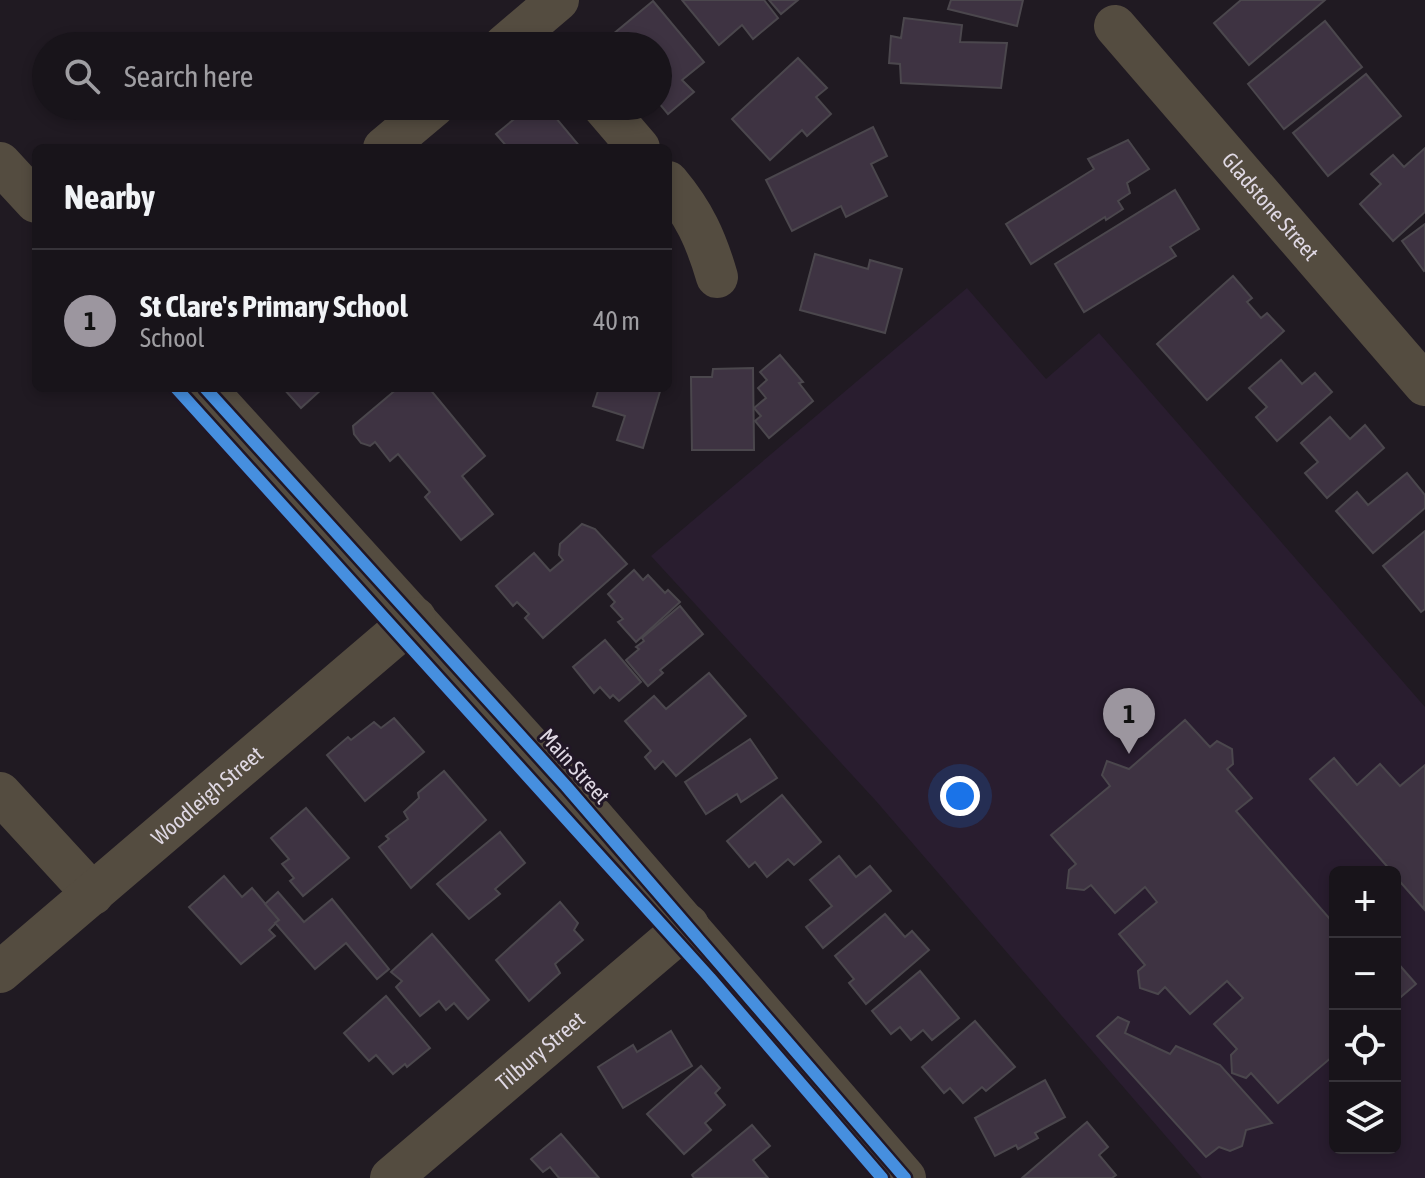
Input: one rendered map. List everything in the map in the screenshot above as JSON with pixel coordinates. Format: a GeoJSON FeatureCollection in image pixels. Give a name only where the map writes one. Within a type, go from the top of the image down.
{"type":"FeatureCollection","features":[{"type":"Feature","properties":{"kind":"street","name":"Gladstone Street"},"geometry":{"type":"LineString","coordinates":[[1115,26],[1425,385]]}},
{"type":"Feature","properties":{"kind":"street"},"geometry":{"type":"LineString","coordinates":[[389,144],[417,120]]}},
{"type":"Feature","properties":{"kind":"street"},"geometry":{"type":"LineString","coordinates":[[615,120],[636,144]]}},
{"type":"Feature","properties":{"kind":"street"},"geometry":{"type":"LineString","coordinates":[[0,163],[32,198]]}},
{"type":"Feature","properties":{"kind":"street"},"geometry":{"type":"LineString","coordinates":[[672,187],[685,202],[706,240],[717,277]]}},
{"type":"Feature","properties":{"kind":"street","name":"Main Street"},"geometry":{"type":"LineString","coordinates":[[209,392],[688,925],[905,1178]]}},
{"type":"Feature","properties":{"kind":"street","name":"Woodleigh Street"},"geometry":{"type":"LineString","coordinates":[[0,972],[415,618]]}},
{"type":"Feature","properties":{"kind":"street"},"geometry":{"type":"LineString","coordinates":[[0,793],[93,894]]}},
{"type":"Feature","properties":{"kind":"street","name":"Tilbury Street"},"geometry":{"type":"LineString","coordinates":[[391,1178],[688,925]]}},
{"type":"Feature","properties":{"kind":"shaded area"},"geometry":{"type":"Polygon","coordinates":[[[967,288],[1046,379],[1099,333],[1425,707],[1425,1178],[1202,1178],[876,801],[651,556],[967,288]]]}},
{"type":"Feature","properties":{"kind":"building"},"geometry":{"type":"Polygon","coordinates":[[[682,0],[764,0],[778,18],[753,39],[742,25],[719,45],[682,0]]]}},
{"type":"Feature","properties":{"kind":"building"},"geometry":{"type":"Polygon","coordinates":[[[769,0],[798,0],[781,14],[769,0]]]}},
{"type":"Feature","properties":{"kind":"building"},"geometry":{"type":"Polygon","coordinates":[[[951,0],[1023,0],[1017,26],[948,9],[951,0]]]}},
{"type":"Feature","properties":{"kind":"building"},"geometry":{"type":"Polygon","coordinates":[[[1241,0],[1325,0],[1249,65],[1214,23],[1241,0]]]}},
{"type":"Feature","properties":{"kind":"building"},"geometry":{"type":"Polygon","coordinates":[[[653,1],[704,62],[682,80],[694,92],[672,111],[672,32],[616,32],[653,1]]]}},
{"type":"Feature","properties":{"kind":"building"},"geometry":{"type":"Polygon","coordinates":[[[904,18],[962,25],[960,42],[1007,43],[1001,88],[901,83],[900,64],[889,63],[891,36],[901,38],[904,18]]]}},
{"type":"Feature","properties":{"kind":"building"},"geometry":{"type":"Polygon","coordinates":[[[1325,21],[1362,67],[1284,129],[1248,84],[1325,21]]]}},
{"type":"Feature","properties":{"kind":"building"},"geometry":{"type":"Polygon","coordinates":[[[798,58],[827,88],[816,97],[831,114],[807,136],[802,130],[770,160],[732,119],[798,58]]]}},
{"type":"Feature","properties":{"kind":"building"},"geometry":{"type":"Polygon","coordinates":[[[1366,74],[1401,116],[1328,176],[1293,133],[1366,74]]]}},
{"type":"Feature","properties":{"kind":"building"},"geometry":{"type":"Polygon","coordinates":[[[513,120],[558,120],[578,144],[505,144],[496,134],[513,120]]]}},
{"type":"Feature","properties":{"kind":"building"},"geometry":{"type":"Polygon","coordinates":[[[873,127],[887,156],[871,164],[887,196],[846,217],[841,206],[792,231],[766,180],[873,127]]]}},
{"type":"Feature","properties":{"kind":"building"},"geometry":{"type":"Polygon","coordinates":[[[1128,140],[1149,169],[1127,183],[1130,193],[1118,201],[1123,209],[1031,264],[1006,224],[1094,169],[1088,159],[1128,140]]]}},
{"type":"Feature","properties":{"kind":"building"},"geometry":{"type":"Polygon","coordinates":[[[1425,148],[1425,212],[1393,241],[1360,204],[1381,184],[1371,174],[1393,155],[1404,167],[1425,148]]]}},
{"type":"Feature","properties":{"kind":"building"},"geometry":{"type":"Polygon","coordinates":[[[1175,190],[1199,229],[1170,247],[1176,256],[1084,312],[1055,264],[1175,190]]]}},
{"type":"Feature","properties":{"kind":"building"},"geometry":{"type":"Polygon","coordinates":[[[1425,224],[1425,270],[1424,271],[1402,241],[1425,224]]]}},
{"type":"Feature","properties":{"kind":"building"},"geometry":{"type":"Polygon","coordinates":[[[815,254],[868,269],[870,260],[902,269],[885,333],[800,310],[815,254]]]}},
{"type":"Feature","properties":{"kind":"building"},"geometry":{"type":"Polygon","coordinates":[[[1233,276],[1252,298],[1247,302],[1261,318],[1267,313],[1284,331],[1207,400],[1157,344],[1233,276]]]}},
{"type":"Feature","properties":{"kind":"building"},"geometry":{"type":"Polygon","coordinates":[[[780,355],[803,382],[799,383],[813,401],[769,438],[755,421],[761,416],[754,408],[766,398],[758,388],[767,380],[760,372],[780,355]]]}},
{"type":"Feature","properties":{"kind":"building"},"geometry":{"type":"Polygon","coordinates":[[[1281,360],[1302,384],[1315,373],[1332,392],[1277,441],[1256,417],[1267,407],[1249,388],[1281,360]]]}},
{"type":"Feature","properties":{"kind":"building"},"geometry":{"type":"Polygon","coordinates":[[[753,368],[754,450],[692,450],[691,377],[712,377],[713,369],[753,368]]]}},
{"type":"Feature","properties":{"kind":"building"},"geometry":{"type":"Polygon","coordinates":[[[287,392],[319,392],[301,408],[287,392]]]}},
{"type":"Feature","properties":{"kind":"building"},"geometry":{"type":"Polygon","coordinates":[[[393,392],[432,392],[485,456],[462,476],[493,514],[461,540],[425,497],[430,492],[398,454],[390,461],[375,442],[370,446],[361,443],[354,434],[353,426],[393,392]]]}},
{"type":"Feature","properties":{"kind":"building"},"geometry":{"type":"Polygon","coordinates":[[[598,392],[660,392],[643,448],[617,440],[625,416],[593,406],[598,392]]]}},
{"type":"Feature","properties":{"kind":"building"},"geometry":{"type":"Polygon","coordinates":[[[1330,417],[1350,439],[1365,425],[1384,448],[1327,498],[1305,473],[1318,462],[1301,443],[1330,417]]]}},
{"type":"Feature","properties":{"kind":"building"},"geometry":{"type":"Polygon","coordinates":[[[1407,473],[1425,495],[1425,508],[1373,553],[1336,511],[1357,492],[1368,505],[1407,473]]]}},
{"type":"Feature","properties":{"kind":"building"},"geometry":{"type":"Polygon","coordinates":[[[582,524],[595,529],[627,564],[543,638],[525,618],[529,614],[517,602],[513,606],[496,586],[534,553],[550,571],[563,560],[559,555],[560,544],[582,524]]]}},
{"type":"Feature","properties":{"kind":"building"},"geometry":{"type":"Polygon","coordinates":[[[1425,531],[1425,609],[1421,612],[1383,566],[1425,531]]]}},
{"type":"Feature","properties":{"kind":"building"},"geometry":{"type":"Polygon","coordinates":[[[634,570],[643,580],[648,575],[665,593],[668,590],[680,602],[636,642],[618,622],[623,619],[611,606],[615,602],[608,594],[634,570]]]}},
{"type":"Feature","properties":{"kind":"building"},"geometry":{"type":"Polygon","coordinates":[[[680,606],[703,634],[660,670],[663,673],[648,686],[626,660],[639,649],[636,647],[644,641],[642,638],[680,606]]]}},
{"type":"Feature","properties":{"kind":"building"},"geometry":{"type":"Polygon","coordinates":[[[605,640],[641,682],[619,701],[613,695],[610,698],[600,687],[594,693],[573,667],[605,640]]]}},
{"type":"Feature","properties":{"kind":"building"},"geometry":{"type":"Polygon","coordinates":[[[709,673],[746,716],[676,776],[663,761],[655,769],[645,757],[651,751],[625,721],[654,696],[666,709],[709,673]]]}},
{"type":"Feature","properties":{"kind":"building"},"geometry":{"type":"Polygon","coordinates":[[[394,718],[424,752],[365,801],[327,755],[348,737],[351,740],[374,722],[381,728],[394,718]]]}},
{"type":"Feature","properties":{"kind":"building"},"geometry":{"type":"Polygon","coordinates":[[[1185,720],[1210,747],[1217,741],[1232,749],[1233,764],[1227,769],[1252,798],[1236,811],[1329,918],[1329,1059],[1278,1103],[1251,1073],[1246,1078],[1232,1073],[1231,1055],[1237,1049],[1214,1024],[1243,998],[1227,981],[1190,1014],[1165,987],[1158,994],[1140,988],[1138,971],[1145,965],[1119,934],[1157,902],[1145,887],[1115,913],[1091,885],[1084,890],[1067,888],[1069,870],[1076,864],[1051,835],[1110,786],[1102,775],[1107,761],[1129,769],[1185,720]]]}},
{"type":"Feature","properties":{"kind":"building"},"geometry":{"type":"Polygon","coordinates":[[[750,739],[777,778],[741,802],[737,794],[706,814],[685,782],[750,739]]]}},
{"type":"Feature","properties":{"kind":"building"},"geometry":{"type":"Polygon","coordinates":[[[1334,758],[1357,785],[1380,764],[1400,786],[1425,765],[1424,909],[1401,883],[1401,866],[1387,866],[1310,779],[1334,758]]]}},
{"type":"Feature","properties":{"kind":"building"},"geometry":{"type":"Polygon","coordinates":[[[444,771],[486,820],[411,888],[379,847],[389,839],[386,836],[408,819],[404,812],[419,798],[418,793],[444,771]]]}},
{"type":"Feature","properties":{"kind":"building"},"geometry":{"type":"Polygon","coordinates":[[[782,795],[821,842],[794,865],[788,859],[767,877],[755,862],[749,867],[727,841],[782,795]]]}},
{"type":"Feature","properties":{"kind":"building"},"geometry":{"type":"Polygon","coordinates":[[[306,808],[349,858],[303,896],[290,881],[294,878],[282,864],[289,859],[271,838],[306,808]]]}},
{"type":"Feature","properties":{"kind":"building"},"geometry":{"type":"Polygon","coordinates":[[[500,832],[525,863],[495,889],[500,894],[469,919],[437,884],[500,832]]]}},
{"type":"Feature","properties":{"kind":"building"},"geometry":{"type":"Polygon","coordinates":[[[839,856],[856,877],[870,866],[891,891],[823,948],[806,927],[832,906],[810,880],[839,856]]]}},
{"type":"Feature","properties":{"kind":"building"},"geometry":{"type":"Polygon","coordinates":[[[224,876],[242,897],[252,888],[279,920],[269,930],[275,936],[241,964],[189,907],[224,876]]]}},
{"type":"Feature","properties":{"kind":"building"},"geometry":{"type":"Polygon","coordinates":[[[278,892],[304,922],[332,899],[389,969],[377,979],[346,943],[315,969],[275,923],[279,920],[265,904],[278,892]]]}},
{"type":"Feature","properties":{"kind":"building"},"geometry":{"type":"Polygon","coordinates":[[[560,902],[578,923],[574,930],[583,940],[555,964],[560,973],[529,1001],[496,960],[560,902]]]}},
{"type":"Feature","properties":{"kind":"building"},"geometry":{"type":"Polygon","coordinates":[[[885,914],[905,937],[912,931],[929,950],[866,1004],[849,983],[854,979],[835,956],[885,914]]]}},
{"type":"Feature","properties":{"kind":"building"},"geometry":{"type":"Polygon","coordinates":[[[432,934],[489,1000],[468,1019],[454,1003],[446,1010],[439,1001],[420,1016],[396,987],[402,981],[391,972],[432,934]]]}},
{"type":"Feature","properties":{"kind":"building"},"geometry":{"type":"Polygon","coordinates":[[[1401,967],[1416,984],[1401,997],[1401,967]]]}},
{"type":"Feature","properties":{"kind":"building"},"geometry":{"type":"Polygon","coordinates":[[[920,971],[959,1018],[932,1040],[923,1030],[911,1040],[900,1027],[891,1034],[872,1011],[920,971]]]}},
{"type":"Feature","properties":{"kind":"building"},"geometry":{"type":"Polygon","coordinates":[[[386,996],[430,1048],[393,1074],[376,1055],[369,1061],[344,1033],[386,996]]]}},
{"type":"Feature","properties":{"kind":"building"},"geometry":{"type":"Polygon","coordinates":[[[1118,1017],[1129,1022],[1125,1033],[1170,1054],[1176,1046],[1220,1065],[1272,1123],[1246,1130],[1242,1146],[1230,1151],[1219,1147],[1206,1157],[1097,1036],[1118,1017]]]}},
{"type":"Feature","properties":{"kind":"building"},"geometry":{"type":"Polygon","coordinates":[[[975,1021],[1015,1067],[986,1091],[982,1087],[963,1103],[950,1088],[944,1093],[922,1067],[975,1021]]]}},
{"type":"Feature","properties":{"kind":"building"},"geometry":{"type":"Polygon","coordinates":[[[671,1031],[692,1066],[623,1108],[598,1067],[633,1045],[637,1052],[671,1031]]]}},
{"type":"Feature","properties":{"kind":"building"},"geometry":{"type":"Polygon","coordinates":[[[701,1066],[720,1088],[715,1093],[725,1105],[705,1123],[711,1130],[684,1154],[647,1114],[701,1066]]]}},
{"type":"Feature","properties":{"kind":"building"},"geometry":{"type":"Polygon","coordinates":[[[1045,1080],[1065,1117],[1035,1133],[1038,1138],[1018,1149],[1016,1145],[995,1156],[975,1118],[1045,1080]]]}},
{"type":"Feature","properties":{"kind":"building"},"geometry":{"type":"Polygon","coordinates":[[[1087,1122],[1108,1147],[1099,1155],[1116,1175],[1112,1178],[1022,1178],[1087,1122]]]}},
{"type":"Feature","properties":{"kind":"building"},"geometry":{"type":"Polygon","coordinates":[[[752,1125],[770,1146],[753,1160],[768,1178],[694,1178],[692,1175],[752,1125]]]}},
{"type":"Feature","properties":{"kind":"building"},"geometry":{"type":"Polygon","coordinates":[[[561,1134],[599,1178],[559,1178],[550,1167],[543,1172],[531,1159],[561,1134]]]}},
{"type":"Feature","properties":{"kind":"cycle path"},"geometry":{"type":"LineString","coordinates":[[180,392],[710,978],[882,1178]]}},
{"type":"Feature","properties":{"kind":"cycle path"},"geometry":{"type":"LineString","coordinates":[[209,392],[566,786],[905,1178]]}},
{"type":"Feature","properties":{"kind":"place","name":"St Clare's Primary School"},"geometry":{"type":"Point","coordinates":[1129,754]}}]}
